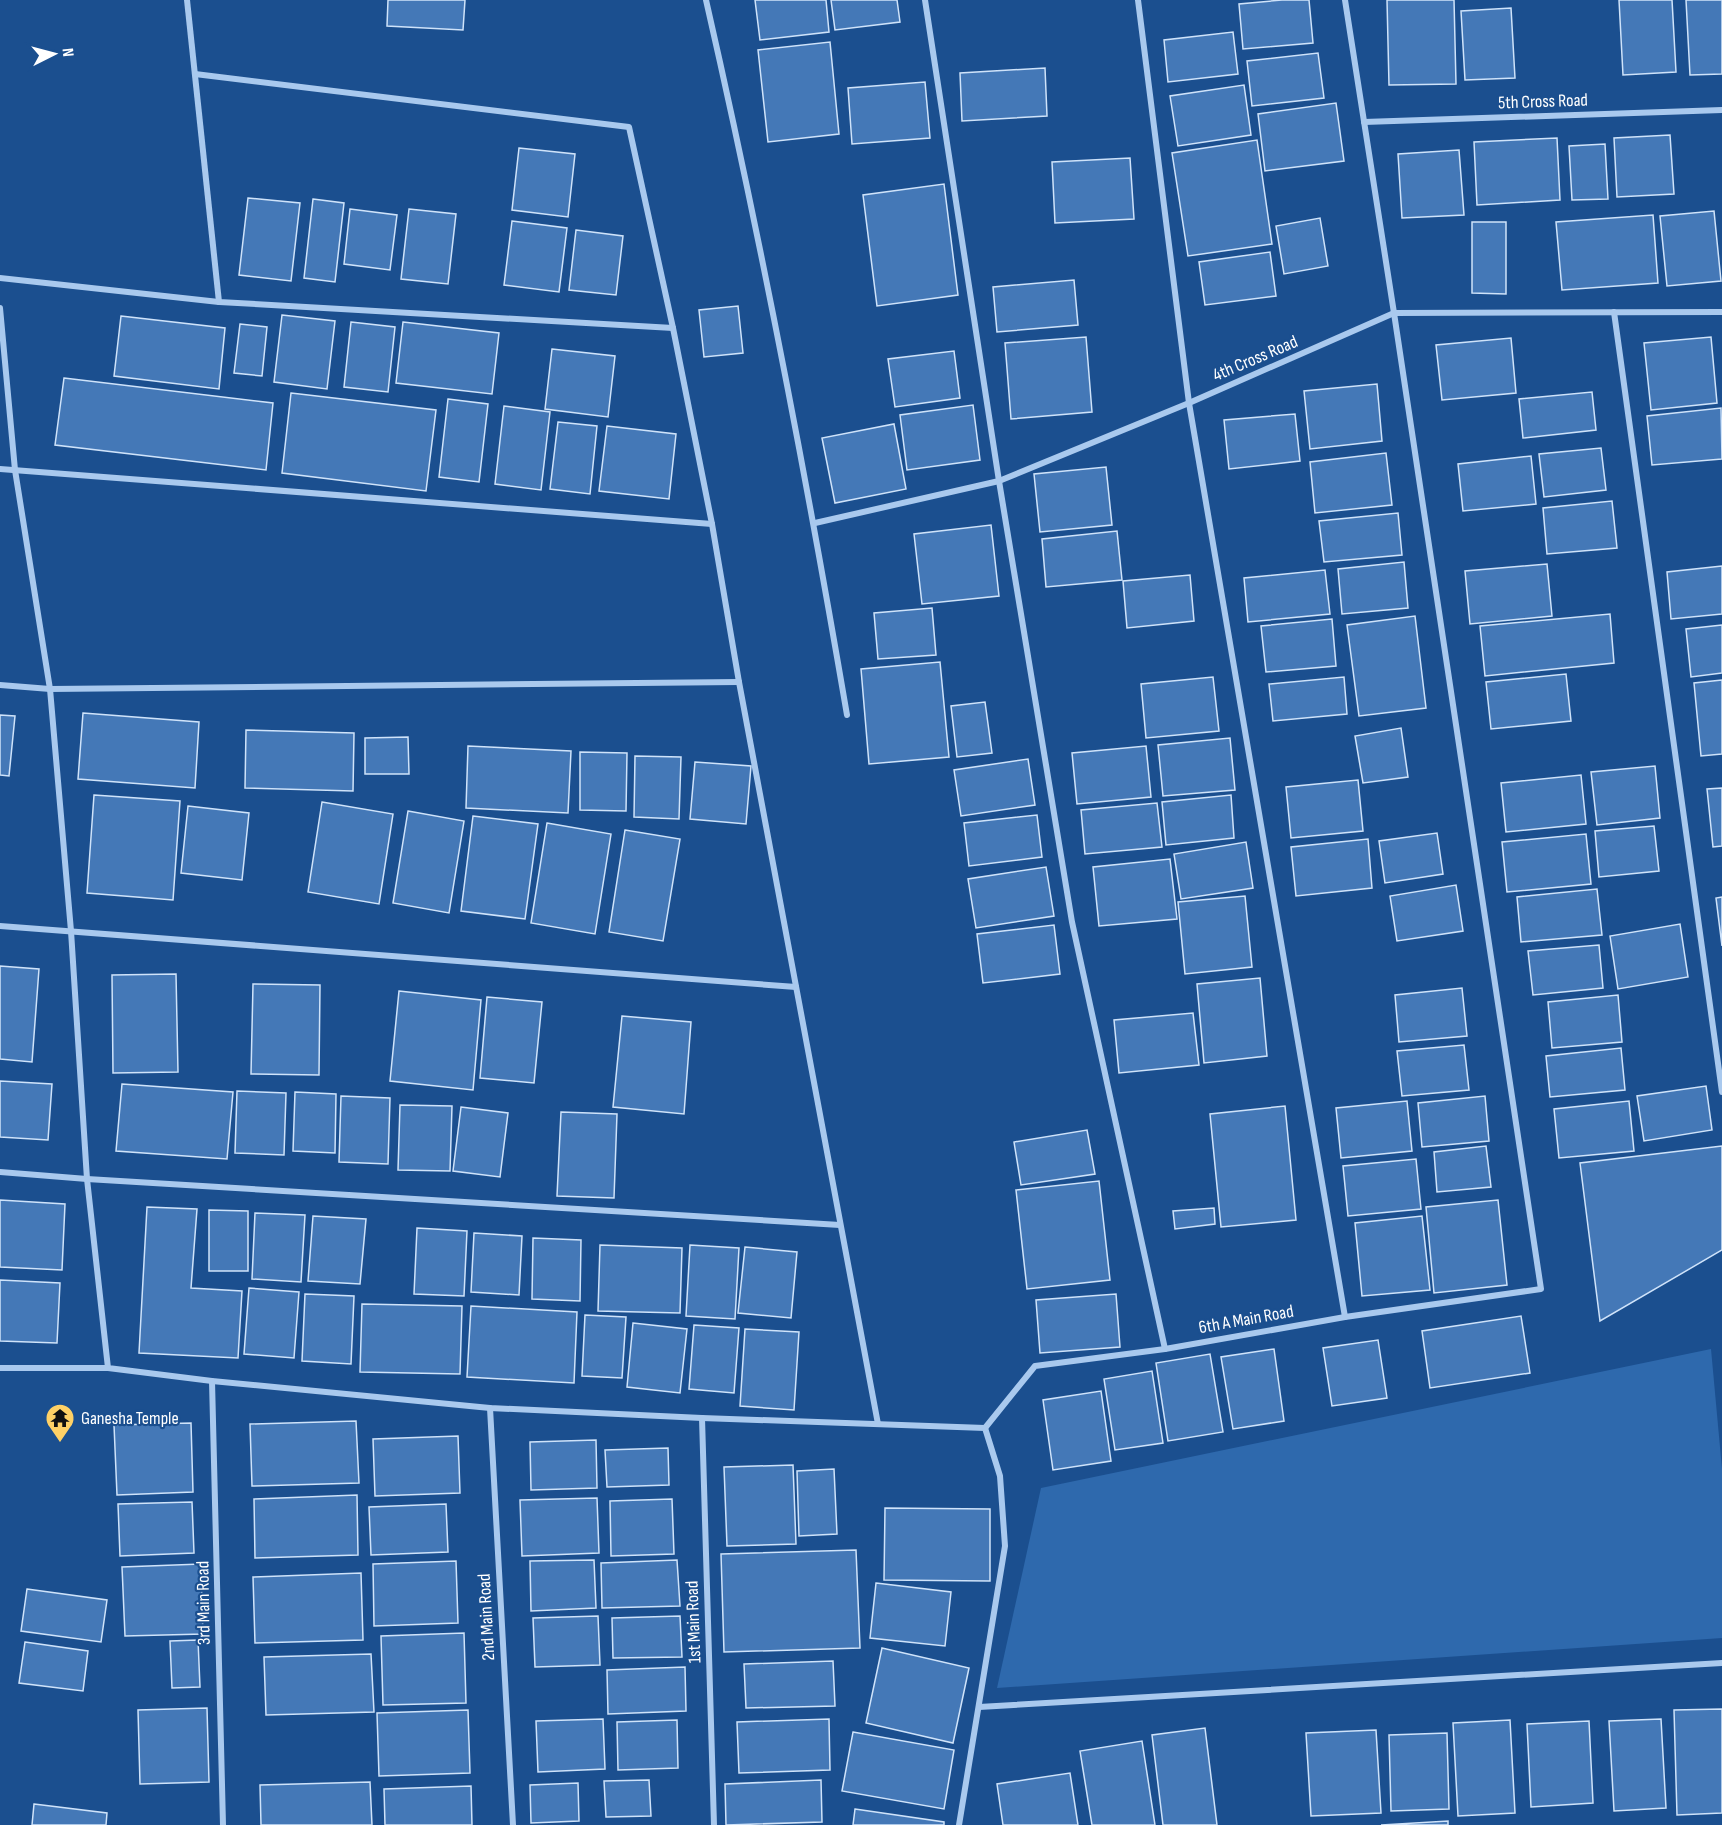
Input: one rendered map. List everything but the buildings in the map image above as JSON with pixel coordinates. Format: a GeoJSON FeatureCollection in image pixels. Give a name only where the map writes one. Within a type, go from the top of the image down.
{"type":"FeatureCollection","features":[{"type":"Feature","properties":{"kind":"street"},"geometry":{"type":"LineString","coordinates":[[187,0],[219,302]]}},
{"type":"Feature","properties":{"kind":"street"},"geometry":{"type":"LineString","coordinates":[[706,0],[814,523],[847,715]]}},
{"type":"Feature","properties":{"kind":"street"},"geometry":{"type":"LineString","coordinates":[[925,0],[999,481],[1072,922],[1165,1349]]}},
{"type":"Feature","properties":{"kind":"street"},"geometry":{"type":"LineString","coordinates":[[1138,0],[1189,403],[1345,1317]]}},
{"type":"Feature","properties":{"kind":"street"},"geometry":{"type":"LineString","coordinates":[[1345,0],[1394,313]]}},
{"type":"Feature","properties":{"kind":"street"},"geometry":{"type":"LineString","coordinates":[[195,74],[629,127],[673,328],[712,524],[739,682],[878,1424]]}},
{"type":"Feature","properties":{"kind":"street","name":"5th Cross Road"},"geometry":{"type":"LineString","coordinates":[[1364,122],[1722,110]]}},
{"type":"Feature","properties":{"kind":"street"},"geometry":{"type":"LineString","coordinates":[[0,278],[219,302],[673,328]]}},
{"type":"Feature","properties":{"kind":"street"},"geometry":{"type":"LineString","coordinates":[[0,308],[15,470],[50,689],[87,1179],[108,1368]]}},
{"type":"Feature","properties":{"kind":"street"},"geometry":{"type":"LineString","coordinates":[[1614,312],[1722,1092]]}},
{"type":"Feature","properties":{"kind":"street","name":"4th Cross Road"},"geometry":{"type":"LineString","coordinates":[[814,523],[999,481],[1189,403],[1394,313],[1722,312]]}},
{"type":"Feature","properties":{"kind":"street","name":"6th A Main Road"},"geometry":{"type":"LineString","coordinates":[[985,1428],[1035,1366],[1165,1349],[1345,1317],[1541,1289],[1394,313]]}},
{"type":"Feature","properties":{"kind":"street"},"geometry":{"type":"LineString","coordinates":[[0,469],[712,524]]}},
{"type":"Feature","properties":{"kind":"street"},"geometry":{"type":"LineString","coordinates":[[0,685],[50,689],[739,682]]}},
{"type":"Feature","properties":{"kind":"street"},"geometry":{"type":"LineString","coordinates":[[0,926],[796,987]]}},
{"type":"Feature","properties":{"kind":"street"},"geometry":{"type":"LineString","coordinates":[[0,1172],[840,1225]]}},
{"type":"Feature","properties":{"kind":"street"},"geometry":{"type":"LineString","coordinates":[[0,1368],[108,1368],[212,1381],[490,1408],[985,1428],[1000,1476],[1005,1546],[959,1825]]}},
{"type":"Feature","properties":{"kind":"street","name":"3rd Main Road"},"geometry":{"type":"LineString","coordinates":[[212,1381],[223,1825]]}},
{"type":"Feature","properties":{"kind":"street","name":"2nd Main Road"},"geometry":{"type":"LineString","coordinates":[[490,1408],[513,1825]]}},
{"type":"Feature","properties":{"kind":"street","name":"1st Main Road"},"geometry":{"type":"LineString","coordinates":[[702,1418],[714,1825]]}},
{"type":"Feature","properties":{"kind":"street"},"geometry":{"type":"LineString","coordinates":[[979,1707],[1722,1663]]}},
{"type":"Feature","properties":{"kind":"shaded area"},"geometry":{"type":"Polygon","coordinates":[[[1711,1349],[1722,1469],[1722,1638],[997,1688],[1041,1488],[1711,1349]]]}},
{"type":"Feature","properties":{"kind":"place","name":"Ganesha Temple"},"geometry":{"type":"Point","coordinates":[60,1444]}}]}
